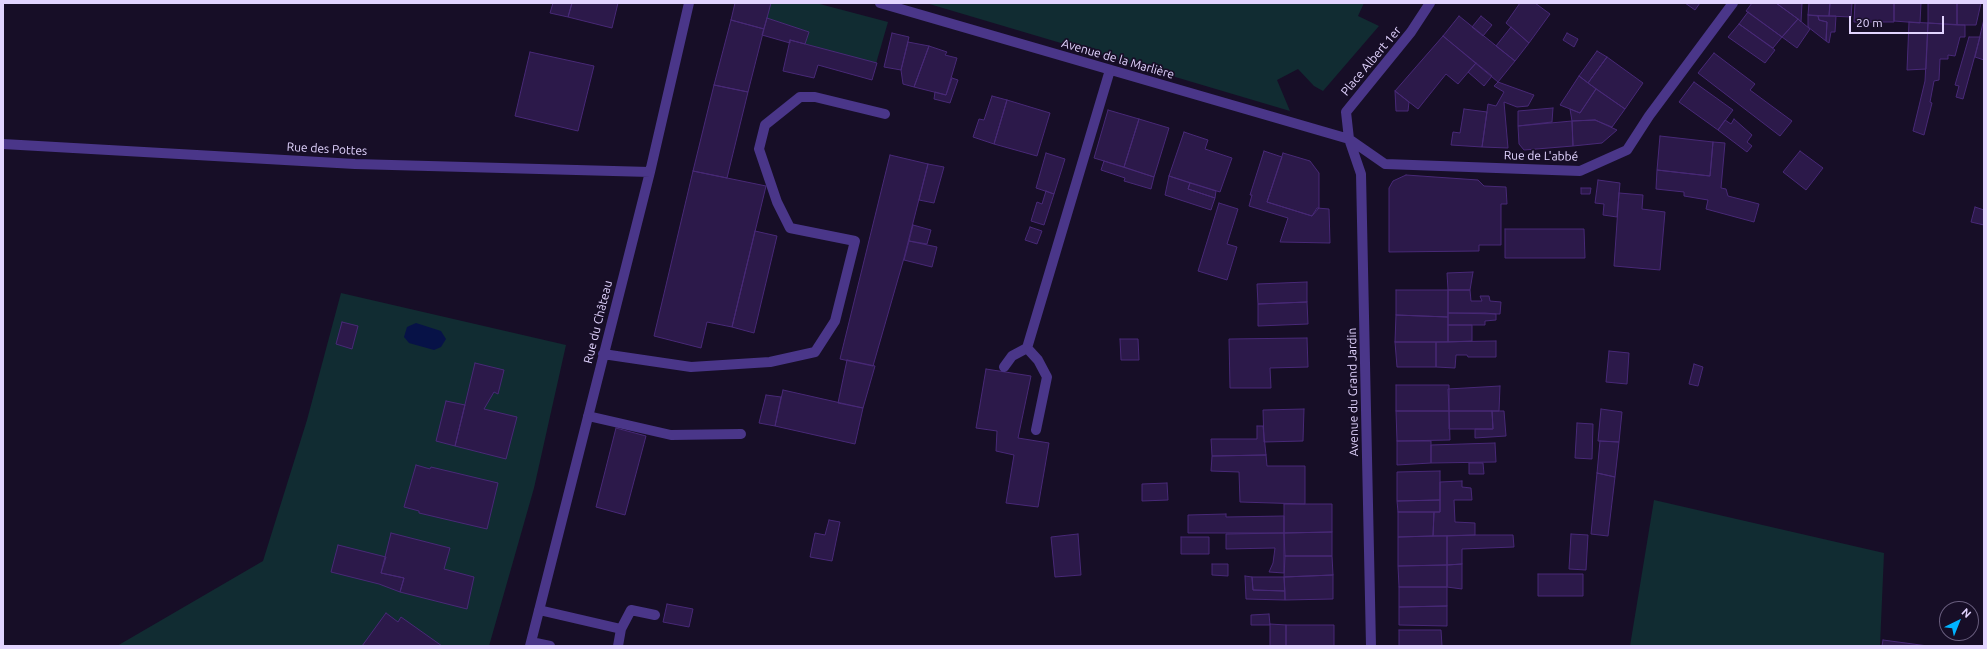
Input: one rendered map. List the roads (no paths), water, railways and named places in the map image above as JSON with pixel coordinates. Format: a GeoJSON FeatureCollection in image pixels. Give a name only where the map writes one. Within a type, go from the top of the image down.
{"type":"FeatureCollection","features":[{"type":"Feature","properties":{"kind":"street","name":"Rue du Château"},"geometry":{"type":"LineString","coordinates":[[530,644],[650,172],[688,3]]}},
{"type":"Feature","properties":{"kind":"street","name":"Avenue de la Marlière"},"geometry":{"type":"LineString","coordinates":[[880,3],[1349,139]]}},
{"type":"Feature","properties":{"kind":"street","name":"Place Albert 1er"},"geometry":{"type":"LineString","coordinates":[[1349,139],[1346,112],[1411,32],[1430,3]]}},
{"type":"Feature","properties":{"kind":"street","name":"Rue de L'abbé"},"geometry":{"type":"LineString","coordinates":[[1349,139],[1385,164],[1580,171],[1627,150],[1649,116],[1733,3]]}},
{"type":"Feature","properties":{"kind":"street"},"geometry":{"type":"LineString","coordinates":[[1004,368],[1012,356],[1027,348],[1110,70]]}},
{"type":"Feature","properties":{"kind":"street"},"geometry":{"type":"LineString","coordinates":[[603,354],[691,367],[770,362],[815,352],[834,321],[855,241],[790,228],[777,202],[759,149],[764,125],[800,97],[815,97],[885,114]]}},
{"type":"Feature","properties":{"kind":"street","name":"Avenue du Grand Jardin"},"geometry":{"type":"LineString","coordinates":[[1349,139],[1361,174],[1371,646]]}},
{"type":"Feature","properties":{"kind":"street","name":"Rue des Pottes"},"geometry":{"type":"LineString","coordinates":[[3,144],[355,164],[650,172]]}},
{"type":"Feature","properties":{"kind":"street"},"geometry":{"type":"LineString","coordinates":[[1027,348],[1038,360],[1047,377],[1036,430]]}},
{"type":"Feature","properties":{"kind":"street"},"geometry":{"type":"LineString","coordinates":[[588,416],[671,435],[741,434]]}},
{"type":"Feature","properties":{"kind":"street"},"geometry":{"type":"LineString","coordinates":[[539,610],[621,629]]}},
{"type":"Feature","properties":{"kind":"street"},"geometry":{"type":"LineString","coordinates":[[618,646],[621,629],[631,610],[655,614]]}},
{"type":"Feature","properties":{"kind":"street"},"geometry":{"type":"LineString","coordinates":[[530,644],[550,646]]}}]}
